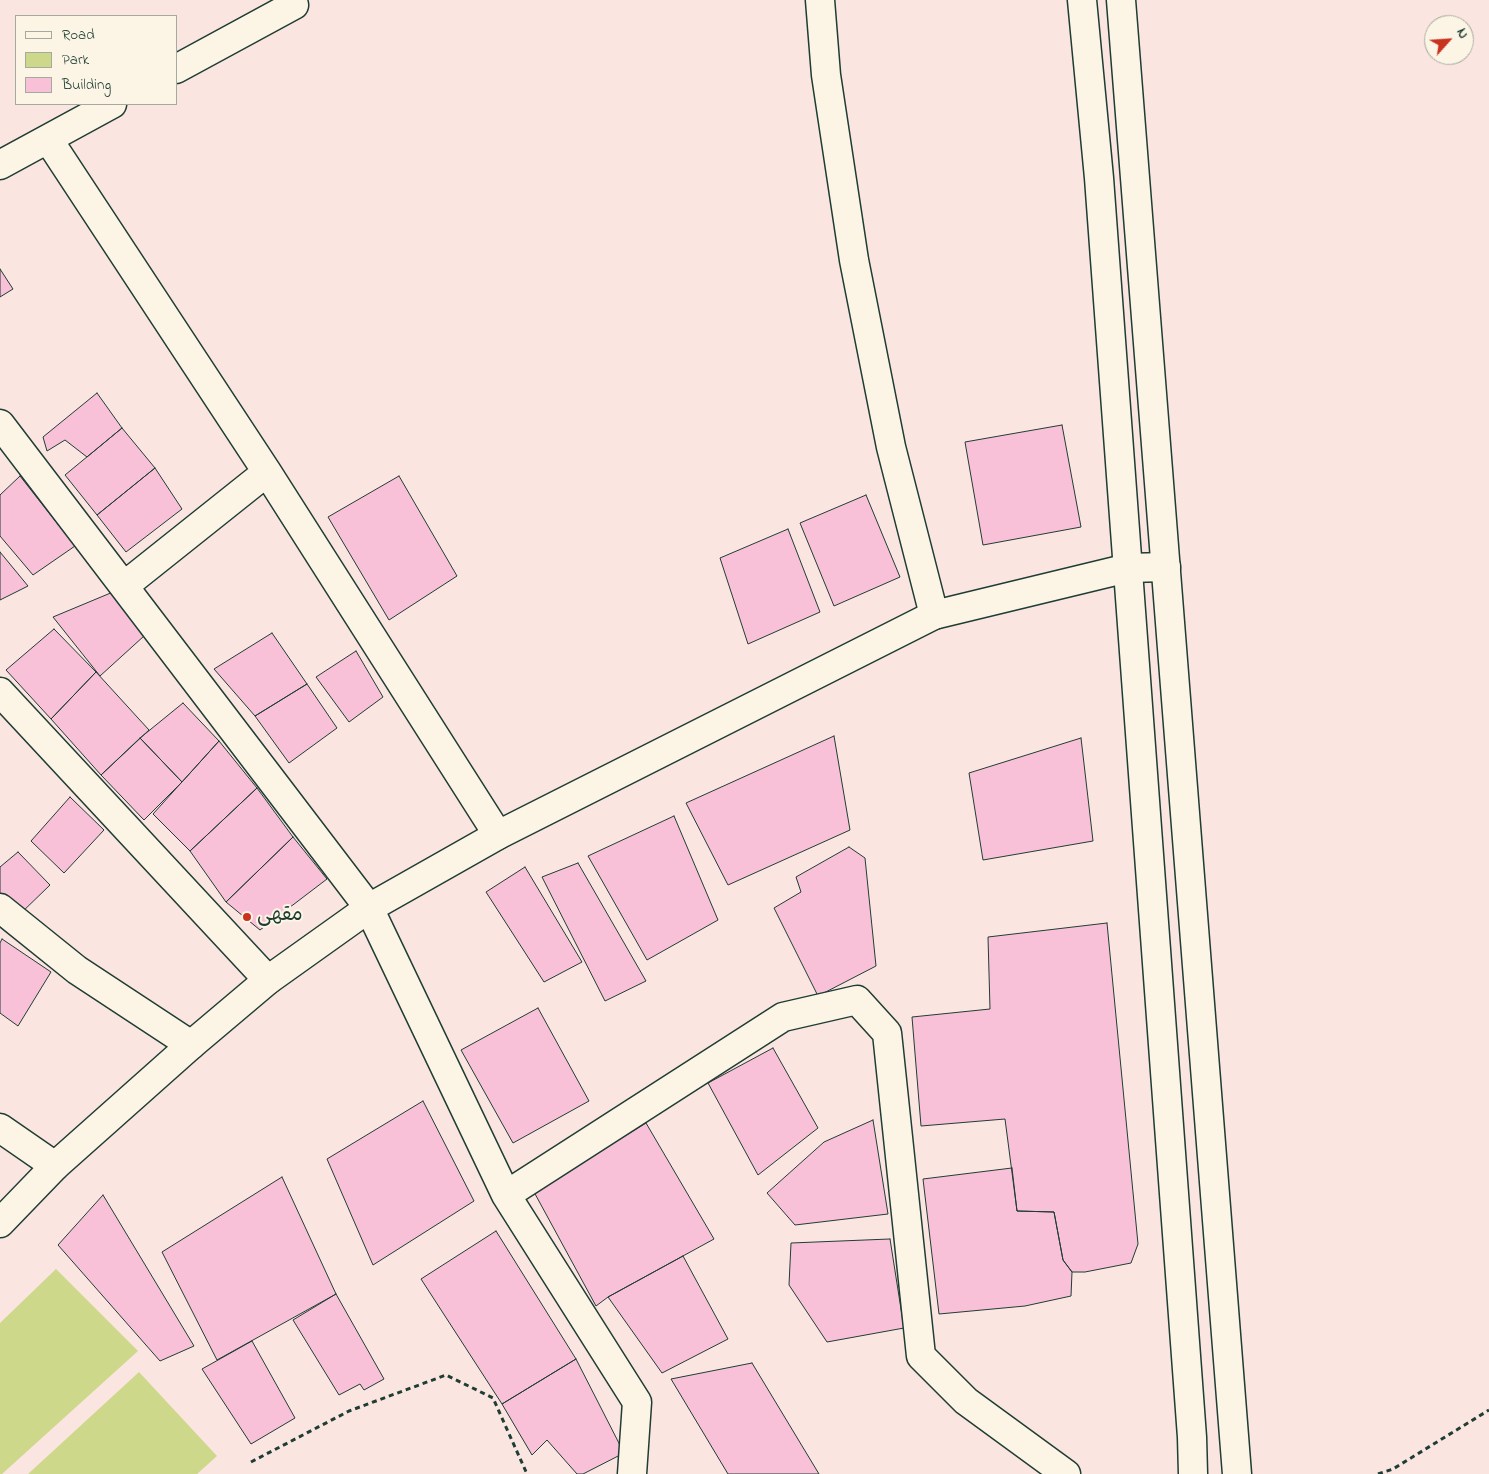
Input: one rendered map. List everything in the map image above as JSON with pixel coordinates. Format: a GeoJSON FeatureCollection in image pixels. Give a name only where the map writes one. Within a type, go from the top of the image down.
{"type":"FeatureCollection","features":[{"type":"Feature","properties":{"kind":"street"},"geometry":{"type":"LineString","coordinates":[[820,0],[826,75],[854,260],[890,447],[934,615]]}},
{"type":"Feature","properties":{"kind":"street"},"geometry":{"type":"LineString","coordinates":[[1082,0],[1099,178],[1192,1437],[1193,1474]]}},
{"type":"Feature","properties":{"kind":"street"},"geometry":{"type":"LineString","coordinates":[[1121,0],[1237,1474]]}},
{"type":"Feature","properties":{"kind":"street"},"geometry":{"type":"LineString","coordinates":[[178,68],[294,5]]}},
{"type":"Feature","properties":{"kind":"street"},"geometry":{"type":"LineString","coordinates":[[0,164],[110,105]]}},
{"type":"Feature","properties":{"kind":"street"},"geometry":{"type":"LineString","coordinates":[[48,139],[267,472],[498,835]]}},
{"type":"Feature","properties":{"kind":"street"},"geometry":{"type":"LineString","coordinates":[[0,424],[369,908],[506,1195],[637,1402],[632,1474]]}},
{"type":"Feature","properties":{"kind":"street"},"geometry":{"type":"LineString","coordinates":[[124,586],[267,472]]}},
{"type":"Feature","properties":{"kind":"street"},"geometry":{"type":"LineString","coordinates":[[0,1224],[55,1166],[191,1045],[268,980],[369,908],[498,835],[934,615],[1128,568],[1166,568]]}},
{"type":"Feature","properties":{"kind":"street"},"geometry":{"type":"LineString","coordinates":[[0,692],[268,980]]}},
{"type":"Feature","properties":{"kind":"street"},"geometry":{"type":"LineString","coordinates":[[0,908],[77,970],[191,1045]]}},
{"type":"Feature","properties":{"kind":"street"},"geometry":{"type":"LineString","coordinates":[[506,1195],[783,1017],[857,1000],[887,1033],[921,1356],[966,1401],[1066,1474]]}},
{"type":"Feature","properties":{"kind":"street"},"geometry":{"type":"LineString","coordinates":[[0,1128],[55,1166]]}},
{"type":"Feature","properties":{"kind":"path"},"geometry":{"type":"LineString","coordinates":[[251,1462],[349,1411],[446,1375],[493,1398],[527,1474]]}},
{"type":"Feature","properties":{"kind":"path"},"geometry":{"type":"LineString","coordinates":[[1378,1474],[1393,1469],[1489,1410]]}},
{"type":"Feature","properties":{"kind":"green space"},"geometry":{"type":"Polygon","coordinates":[[[56,1269],[138,1351],[0,1474],[0,1323],[56,1269]]]}},
{"type":"Feature","properties":{"kind":"green space"},"geometry":{"type":"Polygon","coordinates":[[[139,1372],[217,1456],[197,1474],[28,1474],[139,1372]]]}},
{"type":"Feature","properties":{"kind":"building"},"geometry":{"type":"Polygon","coordinates":[[[0,269],[13,289],[0,297],[0,269]]]}},
{"type":"Feature","properties":{"kind":"building"},"geometry":{"type":"Polygon","coordinates":[[[97,393],[122,428],[87,457],[65,440],[47,451],[43,437],[97,393]]]}},
{"type":"Feature","properties":{"kind":"building"},"geometry":{"type":"Polygon","coordinates":[[[1062,425],[1081,527],[983,545],[965,442],[1062,425]]]}},
{"type":"Feature","properties":{"kind":"building"},"geometry":{"type":"Polygon","coordinates":[[[122,428],[155,468],[97,515],[65,475],[122,428]]]}},
{"type":"Feature","properties":{"kind":"building"},"geometry":{"type":"Polygon","coordinates":[[[155,468],[182,509],[126,552],[97,515],[155,468]]]}},
{"type":"Feature","properties":{"kind":"building"},"geometry":{"type":"Polygon","coordinates":[[[20,476],[75,546],[33,575],[0,536],[0,495],[20,476]]]}},
{"type":"Feature","properties":{"kind":"building"},"geometry":{"type":"Polygon","coordinates":[[[399,476],[457,576],[389,620],[328,517],[399,476]]]}},
{"type":"Feature","properties":{"kind":"building"},"geometry":{"type":"Polygon","coordinates":[[[866,495],[900,577],[834,606],[800,523],[866,495]]]}},
{"type":"Feature","properties":{"kind":"building"},"geometry":{"type":"Polygon","coordinates":[[[788,529],[820,612],[748,644],[720,558],[788,529]]]}},
{"type":"Feature","properties":{"kind":"building"},"geometry":{"type":"Polygon","coordinates":[[[0,552],[28,586],[0,600],[0,552]]]}},
{"type":"Feature","properties":{"kind":"building"},"geometry":{"type":"Polygon","coordinates":[[[113,592],[144,636],[100,676],[53,617],[113,592]]]}},
{"type":"Feature","properties":{"kind":"building"},"geometry":{"type":"Polygon","coordinates":[[[54,629],[96,672],[51,719],[6,670],[54,629]]]}},
{"type":"Feature","properties":{"kind":"building"},"geometry":{"type":"Polygon","coordinates":[[[272,633],[307,684],[255,716],[214,669],[272,633]]]}},
{"type":"Feature","properties":{"kind":"building"},"geometry":{"type":"Polygon","coordinates":[[[356,651],[383,697],[349,722],[316,677],[356,651]]]}},
{"type":"Feature","properties":{"kind":"building"},"geometry":{"type":"Polygon","coordinates":[[[96,672],[149,730],[101,775],[51,719],[96,672]]]}},
{"type":"Feature","properties":{"kind":"building"},"geometry":{"type":"Polygon","coordinates":[[[307,684],[337,728],[289,763],[255,716],[307,684]]]}},
{"type":"Feature","properties":{"kind":"building"},"geometry":{"type":"Polygon","coordinates":[[[183,703],[219,741],[182,782],[140,738],[183,703]]]}},
{"type":"Feature","properties":{"kind":"building"},"geometry":{"type":"Polygon","coordinates":[[[834,736],[850,830],[728,885],[686,803],[834,736]]]}},
{"type":"Feature","properties":{"kind":"building"},"geometry":{"type":"Polygon","coordinates":[[[140,738],[182,782],[144,820],[101,775],[140,738]]]}},
{"type":"Feature","properties":{"kind":"building"},"geometry":{"type":"Polygon","coordinates":[[[1081,738],[1093,841],[983,860],[969,773],[1081,738]]]}},
{"type":"Feature","properties":{"kind":"building"},"geometry":{"type":"Polygon","coordinates":[[[219,741],[257,788],[190,851],[153,814],[219,741]]]}},
{"type":"Feature","properties":{"kind":"building"},"geometry":{"type":"Polygon","coordinates":[[[257,788],[293,837],[226,902],[190,851],[257,788]]]}},
{"type":"Feature","properties":{"kind":"building"},"geometry":{"type":"Polygon","coordinates":[[[70,797],[104,830],[64,873],[31,841],[70,797]]]}},
{"type":"Feature","properties":{"kind":"building"},"geometry":{"type":"Polygon","coordinates":[[[674,816],[718,920],[647,960],[588,856],[674,816]]]}},
{"type":"Feature","properties":{"kind":"building"},"geometry":{"type":"Polygon","coordinates":[[[293,837],[327,879],[260,930],[226,902],[293,837]]]}},
{"type":"Feature","properties":{"kind":"building"},"geometry":{"type":"Polygon","coordinates":[[[849,847],[865,858],[876,966],[818,996],[774,908],[801,892],[796,877],[849,847]]]}},
{"type":"Feature","properties":{"kind":"building"},"geometry":{"type":"Polygon","coordinates":[[[18,852],[50,885],[18,916],[0,898],[0,867],[18,852]]]}},
{"type":"Feature","properties":{"kind":"building"},"geometry":{"type":"Polygon","coordinates":[[[578,863],[646,981],[605,1001],[542,877],[578,863]]]}},
{"type":"Feature","properties":{"kind":"building"},"geometry":{"type":"Polygon","coordinates":[[[525,867],[582,962],[544,982],[486,892],[525,867]]]}},
{"type":"Feature","properties":{"kind":"building"},"geometry":{"type":"Polygon","coordinates":[[[1107,923],[1138,1244],[1131,1263],[1085,1272],[1072,1272],[1063,1260],[1054,1212],[1017,1211],[1005,1119],[921,1126],[912,1017],[990,1009],[988,937],[1107,923]]]}},
{"type":"Feature","properties":{"kind":"building"},"geometry":{"type":"Polygon","coordinates":[[[2,939],[51,972],[18,1026],[0,1013],[0,943],[2,939]]]}},
{"type":"Feature","properties":{"kind":"building"},"geometry":{"type":"Polygon","coordinates":[[[538,1008],[589,1101],[513,1143],[461,1050],[538,1008]]]}},
{"type":"Feature","properties":{"kind":"building"},"geometry":{"type":"Polygon","coordinates":[[[773,1048],[818,1128],[758,1175],[708,1083],[773,1048]]]}},
{"type":"Feature","properties":{"kind":"building"},"geometry":{"type":"Polygon","coordinates":[[[423,1101],[474,1201],[373,1265],[327,1159],[423,1101]]]}},
{"type":"Feature","properties":{"kind":"building"},"geometry":{"type":"Polygon","coordinates":[[[873,1120],[888,1214],[795,1225],[767,1193],[824,1142],[873,1120]]]}},
{"type":"Feature","properties":{"kind":"building"},"geometry":{"type":"Polygon","coordinates":[[[646,1123],[714,1239],[608,1297],[596,1306],[534,1192],[646,1123]]]}},
{"type":"Feature","properties":{"kind":"building"},"geometry":{"type":"Polygon","coordinates":[[[1012,1168],[1017,1211],[1054,1212],[1063,1260],[1072,1272],[1071,1296],[1025,1306],[939,1314],[923,1179],[1012,1168]]]}},
{"type":"Feature","properties":{"kind":"building"},"geometry":{"type":"Polygon","coordinates":[[[282,1177],[336,1294],[217,1360],[162,1252],[282,1177]]]}},
{"type":"Feature","properties":{"kind":"building"},"geometry":{"type":"Polygon","coordinates":[[[103,1195],[194,1346],[160,1361],[58,1245],[103,1195]]]}},
{"type":"Feature","properties":{"kind":"building"},"geometry":{"type":"Polygon","coordinates":[[[496,1231],[576,1359],[502,1404],[421,1279],[496,1231]]]}},
{"type":"Feature","properties":{"kind":"building"},"geometry":{"type":"Polygon","coordinates":[[[890,1239],[904,1328],[827,1342],[789,1285],[791,1243],[890,1239]]]}},
{"type":"Feature","properties":{"kind":"building"},"geometry":{"type":"Polygon","coordinates":[[[683,1256],[728,1339],[662,1373],[608,1297],[683,1256]]]}},
{"type":"Feature","properties":{"kind":"building"},"geometry":{"type":"Polygon","coordinates":[[[336,1294],[384,1379],[364,1390],[360,1384],[339,1395],[293,1320],[336,1294]]]}},
{"type":"Feature","properties":{"kind":"building"},"geometry":{"type":"Polygon","coordinates":[[[252,1341],[295,1418],[251,1444],[202,1369],[252,1341]]]}},
{"type":"Feature","properties":{"kind":"building"},"geometry":{"type":"Polygon","coordinates":[[[576,1359],[624,1453],[583,1474],[577,1474],[547,1440],[532,1455],[502,1404],[576,1359]]]}},
{"type":"Feature","properties":{"kind":"building"},"geometry":{"type":"Polygon","coordinates":[[[752,1363],[819,1474],[728,1474],[671,1379],[752,1363]]]}},
{"type":"Feature","properties":{"kind":"place","name":"مقهى"},"geometry":{"type":"Point","coordinates":[247,917]}}]}
